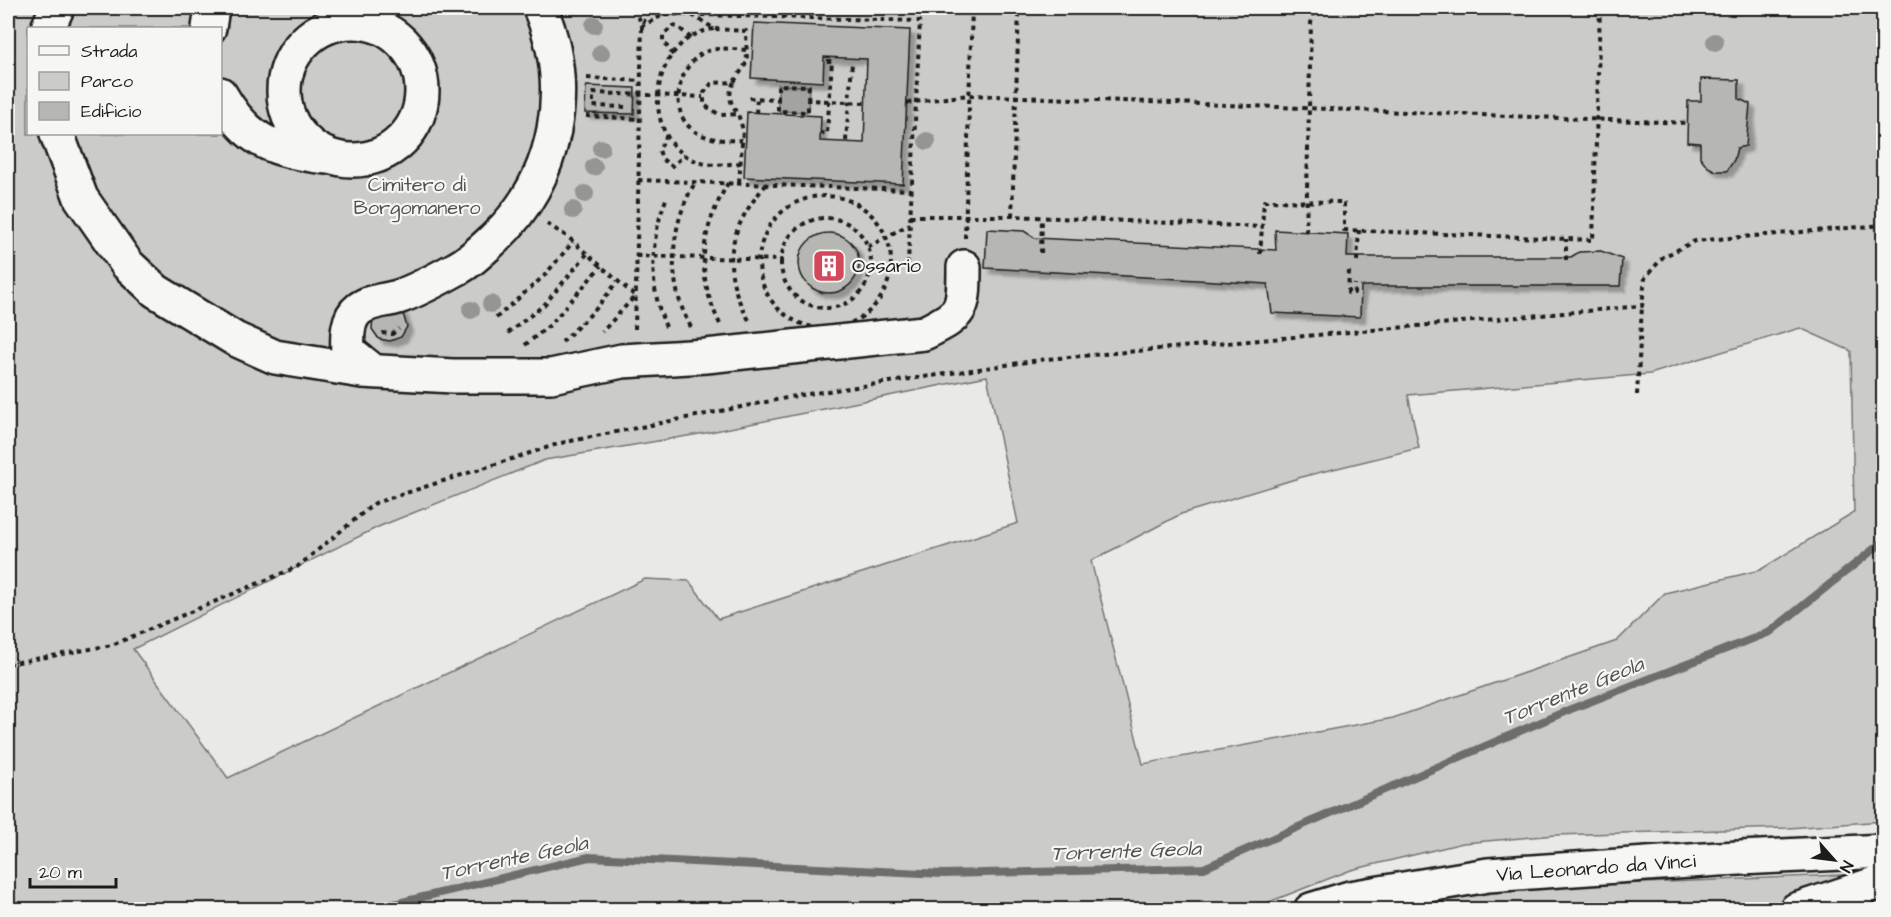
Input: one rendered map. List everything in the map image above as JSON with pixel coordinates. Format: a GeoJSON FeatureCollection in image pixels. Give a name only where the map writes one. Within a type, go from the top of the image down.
{"type":"FeatureCollection","features":[{"type":"Feature","properties":{"kind":"street"},"geometry":{"type":"LineString","coordinates":[[48,27],[57,8]]}},
{"type":"Feature","properties":{"kind":"street"},"geometry":{"type":"LineString","coordinates":[[209,27],[212,8]]}},
{"type":"Feature","properties":{"kind":"street"},"geometry":{"type":"LineString","coordinates":[[373,371],[348,351],[350,320],[358,310],[373,302],[403,295],[459,268],[503,231],[535,187],[549,155],[559,91],[556,53],[540,8]]}},
{"type":"Feature","properties":{"kind":"street"},"geometry":{"type":"LineString","coordinates":[[222,97],[242,126],[263,142],[290,153],[355,161],[379,156],[399,143],[414,124],[421,104],[422,82],[416,61],[404,43],[386,30],[366,23],[345,22],[324,28],[306,39],[291,59],[284,82],[285,106],[294,128],[310,146],[331,158]]}},
{"type":"Feature","properties":{"kind":"street"},"geometry":{"type":"LineString","coordinates":[[57,135],[81,198],[101,230],[127,264],[156,291],[235,339],[275,357],[373,371],[453,376],[551,376],[635,360],[706,356],[924,333],[953,319],[963,305],[964,267]]}},
{"type":"Feature","properties":{"kind":"street","name":"Via Leonardo da Vinci"},"geometry":{"type":"LineString","coordinates":[[1311,909],[1350,898],[1488,875],[1719,859],[1884,851]]}},
{"type":"Feature","properties":{"kind":"street"},"geometry":{"type":"LineString","coordinates":[[1796,909],[1884,880]]}},
{"type":"Feature","properties":{"kind":"path"},"geometry":{"type":"LineString","coordinates":[[635,8],[642,26]]}},
{"type":"Feature","properties":{"kind":"path"},"geometry":{"type":"LineString","coordinates":[[635,360],[642,26],[650,8]]}},
{"type":"Feature","properties":{"kind":"path"},"geometry":{"type":"LineString","coordinates":[[964,267],[972,8]]}},
{"type":"Feature","properties":{"kind":"path"},"geometry":{"type":"LineString","coordinates":[[1012,216],[1019,8]]}},
{"type":"Feature","properties":{"kind":"path"},"geometry":{"type":"LineString","coordinates":[[1297,8],[1314,11],[1324,8]]}},
{"type":"Feature","properties":{"kind":"path"},"geometry":{"type":"LineString","coordinates":[[1260,254],[1264,201],[1344,202],[1344,230],[1593,240],[1600,8]]}},
{"type":"Feature","properties":{"kind":"path"},"geometry":{"type":"LineString","coordinates":[[1306,232],[1311,23],[1314,11]]}},
{"type":"Feature","properties":{"kind":"path"},"geometry":{"type":"LineString","coordinates":[[642,26],[665,14],[920,21],[908,263]]}},
{"type":"Feature","properties":{"kind":"path"},"geometry":{"type":"LineString","coordinates":[[691,14],[715,29]]}},
{"type":"Feature","properties":{"kind":"path"},"geometry":{"type":"LineString","coordinates":[[673,55],[663,41],[663,35],[668,29],[678,27],[691,38]]}},
{"type":"Feature","properties":{"kind":"path"},"geometry":{"type":"LineString","coordinates":[[739,183],[741,163],[742,140],[745,130],[730,102],[730,93],[747,62],[746,31],[715,29],[691,38],[673,55],[663,71],[657,95],[660,119],[667,135],[685,154],[705,164],[741,163]]}},
{"type":"Feature","properties":{"kind":"path"},"geometry":{"type":"LineString","coordinates":[[742,140],[714,139],[692,129],[680,115],[679,96],[682,79],[701,54],[722,48],[747,50]]}},
{"type":"Feature","properties":{"kind":"path"},"geometry":{"type":"LineString","coordinates":[[820,134],[827,134],[832,62],[823,61]]}},
{"type":"Feature","properties":{"kind":"path"},"geometry":{"type":"LineString","coordinates":[[846,141],[852,63]]}},
{"type":"Feature","properties":{"kind":"path"},"geometry":{"type":"LineString","coordinates":[[584,78],[640,81]]}},
{"type":"Feature","properties":{"kind":"path"},"geometry":{"type":"LineString","coordinates":[[734,82],[712,83],[704,97],[704,105],[715,113],[738,114]]}},
{"type":"Feature","properties":{"kind":"path"},"geometry":{"type":"LineString","coordinates":[[778,85],[809,86],[808,112],[778,111],[778,99],[778,85]]}},
{"type":"Feature","properties":{"kind":"path"},"geometry":{"type":"LineString","coordinates":[[625,107],[593,106],[593,93],[704,97]]}},
{"type":"Feature","properties":{"kind":"path"},"geometry":{"type":"LineString","coordinates":[[907,103],[969,95],[1688,123]]}},
{"type":"Feature","properties":{"kind":"path"},"geometry":{"type":"LineString","coordinates":[[749,98],[778,99]]}},
{"type":"Feature","properties":{"kind":"path"},"geometry":{"type":"LineString","coordinates":[[756,113],[757,98]]}},
{"type":"Feature","properties":{"kind":"path"},"geometry":{"type":"LineString","coordinates":[[808,100],[866,103]]}},
{"type":"Feature","properties":{"kind":"path"},"geometry":{"type":"LineString","coordinates":[[584,116],[640,119]]}},
{"type":"Feature","properties":{"kind":"path"},"geometry":{"type":"LineString","coordinates":[[667,135],[659,150],[667,165],[674,165],[685,154]]}},
{"type":"Feature","properties":{"kind":"path"},"geometry":{"type":"LineString","coordinates":[[638,180],[911,190]]}},
{"type":"Feature","properties":{"kind":"path"},"geometry":{"type":"LineString","coordinates":[[695,182],[683,205],[674,257],[674,276],[682,310],[695,334]]}},
{"type":"Feature","properties":{"kind":"path"},"geometry":{"type":"LineString","coordinates":[[721,327],[708,294],[704,276],[704,258],[709,223],[728,183]]}},
{"type":"Feature","properties":{"kind":"path"},"geometry":{"type":"LineString","coordinates":[[757,328],[749,321],[734,291],[731,259],[733,236],[766,185]]}},
{"type":"Feature","properties":{"kind":"path"},"geometry":{"type":"LineString","coordinates":[[825,187],[825,195]]}},
{"type":"Feature","properties":{"kind":"path"},"geometry":{"type":"LineString","coordinates":[[825,195],[840,197],[859,205],[875,219],[886,237],[891,266],[882,294],[863,316],[836,327],[807,326],[781,312],[764,288],[758,259],[762,238],[780,212],[798,201],[825,195]]}},
{"type":"Feature","properties":{"kind":"path"},"geometry":{"type":"LineString","coordinates":[[667,197],[657,228],[653,257],[657,298],[670,334]]}},
{"type":"Feature","properties":{"kind":"path"},"geometry":{"type":"LineString","coordinates":[[910,216],[1012,216],[1262,227]]}},
{"type":"Feature","properties":{"kind":"path"},"geometry":{"type":"LineString","coordinates":[[1041,253],[1042,218]]}},
{"type":"Feature","properties":{"kind":"path"},"geometry":{"type":"LineString","coordinates":[[814,219],[837,219],[847,222],[856,229],[868,247],[871,264],[867,282],[857,296],[833,307],[815,306],[799,298],[784,278],[782,260],[788,239],[795,230],[814,219]]}},
{"type":"Feature","properties":{"kind":"path"},"geometry":{"type":"LineString","coordinates":[[542,221],[573,242],[635,296]]}},
{"type":"Feature","properties":{"kind":"path"},"geometry":{"type":"LineString","coordinates":[[868,247],[910,224]]}},
{"type":"Feature","properties":{"kind":"path"},"geometry":{"type":"LineString","coordinates":[[1637,395],[1645,278],[1663,257],[1695,241],[1884,225]]}},
{"type":"Feature","properties":{"kind":"path"},"geometry":{"type":"LineString","coordinates":[[1357,261],[1359,230]]}},
{"type":"Feature","properties":{"kind":"path"},"geometry":{"type":"LineString","coordinates":[[1566,239],[1566,260]]}},
{"type":"Feature","properties":{"kind":"path"},"geometry":{"type":"LineString","coordinates":[[496,318],[544,276],[573,242]]}},
{"type":"Feature","properties":{"kind":"path"},"geometry":{"type":"LineString","coordinates":[[508,333],[544,304],[587,254]]}},
{"type":"Feature","properties":{"kind":"path"},"geometry":{"type":"LineString","coordinates":[[636,256],[782,260]]}},
{"type":"Feature","properties":{"kind":"path"},"geometry":{"type":"LineString","coordinates":[[525,345],[550,325],[601,266]]}},
{"type":"Feature","properties":{"kind":"path"},"geometry":{"type":"LineString","coordinates":[[1349,271],[1348,293],[1354,293],[1355,284]]}},
{"type":"Feature","properties":{"kind":"path"},"geometry":{"type":"LineString","coordinates":[[556,347],[595,309],[618,281]]}},
{"type":"Feature","properties":{"kind":"path"},"geometry":{"type":"LineString","coordinates":[[596,339],[635,296]]}},
{"type":"Feature","properties":{"kind":"path"},"geometry":{"type":"LineString","coordinates":[[8,664],[112,645],[297,567],[375,503],[561,443],[801,395],[1047,359],[1642,306]]}},
{"type":"Feature","properties":{"kind":"green space","name":"Cimitero di Borgomanero"},"geometry":{"type":"Polygon","coordinates":[[[8,8],[1883,8],[1883,821],[1789,828],[1556,835],[1463,843],[1351,870],[1251,909],[8,909],[8,8]],[[1800,328],[1650,374],[1408,395],[1419,448],[1305,476],[1181,514],[1091,561],[1143,764],[1393,718],[1617,641],[1665,593],[1760,570],[1854,512],[1851,351],[1800,328]],[[987,376],[705,433],[545,460],[378,527],[133,649],[228,778],[645,579],[689,581],[718,619],[1018,523],[987,376]]]}},
{"type":"Feature","properties":{"kind":"green space"},"geometry":{"type":"Polygon","coordinates":[[[1866,874],[1875,910],[1372,910],[1469,890],[1866,874]]]}},
{"type":"Feature","properties":{"kind":"shaded area"},"geometry":{"type":"Polygon","coordinates":[[[778,85],[809,86],[808,112],[778,111],[778,85]]]}},
{"type":"Feature","properties":{"kind":"building"},"geometry":{"type":"Polygon","coordinates":[[[754,23],[910,30],[903,184],[744,177],[747,112],[821,116],[820,141],[864,143],[867,59],[824,57],[823,82],[751,78],[754,23]]]}},
{"type":"Feature","properties":{"kind":"building"},"geometry":{"type":"Polygon","coordinates":[[[1701,79],[1739,80],[1739,99],[1750,104],[1746,146],[1737,148],[1734,160],[1727,171],[1716,171],[1708,167],[1700,157],[1700,143],[1687,142],[1688,101],[1701,101],[1701,79]]]}},
{"type":"Feature","properties":{"kind":"building"},"geometry":{"type":"Polygon","coordinates":[[[586,86],[635,88],[634,114],[585,113],[586,86]]]}},
{"type":"Feature","properties":{"kind":"building"},"geometry":{"type":"Polygon","coordinates":[[[987,229],[1024,231],[1035,238],[1276,250],[1275,230],[1348,234],[1347,257],[1571,257],[1579,252],[1601,251],[1622,259],[1620,286],[1361,286],[1360,317],[1272,313],[1268,284],[985,268],[987,229]]]}},
{"type":"Feature","properties":{"kind":"building","name":"Ossario"},"geometry":{"type":"Polygon","coordinates":[[[823,233],[835,233],[846,238],[854,246],[859,263],[857,275],[846,288],[835,293],[823,293],[812,288],[804,280],[799,269],[799,257],[804,246],[812,238],[823,233]]]}},
{"type":"Feature","properties":{"kind":"building"},"geometry":{"type":"Polygon","coordinates":[[[402,310],[407,327],[401,337],[390,341],[379,339],[372,329],[373,318],[402,310]]]}},
{"type":"Feature","properties":{"kind":"waterway","name":"Torrente Geola"},"geometry":{"type":"LineString","coordinates":[[369,910],[589,857],[943,874],[1204,868],[1571,709],[1770,632],[1884,541]]}},
{"type":"Feature","properties":{"kind":"waterway","name":"Torrente Geola"},"geometry":{"type":"LineString","coordinates":[[8,907],[78,910]]}},
{"type":"Feature","properties":{"kind":"place","name":"Ossario"},"geometry":{"type":"Point","coordinates":[829,266]}}]}
